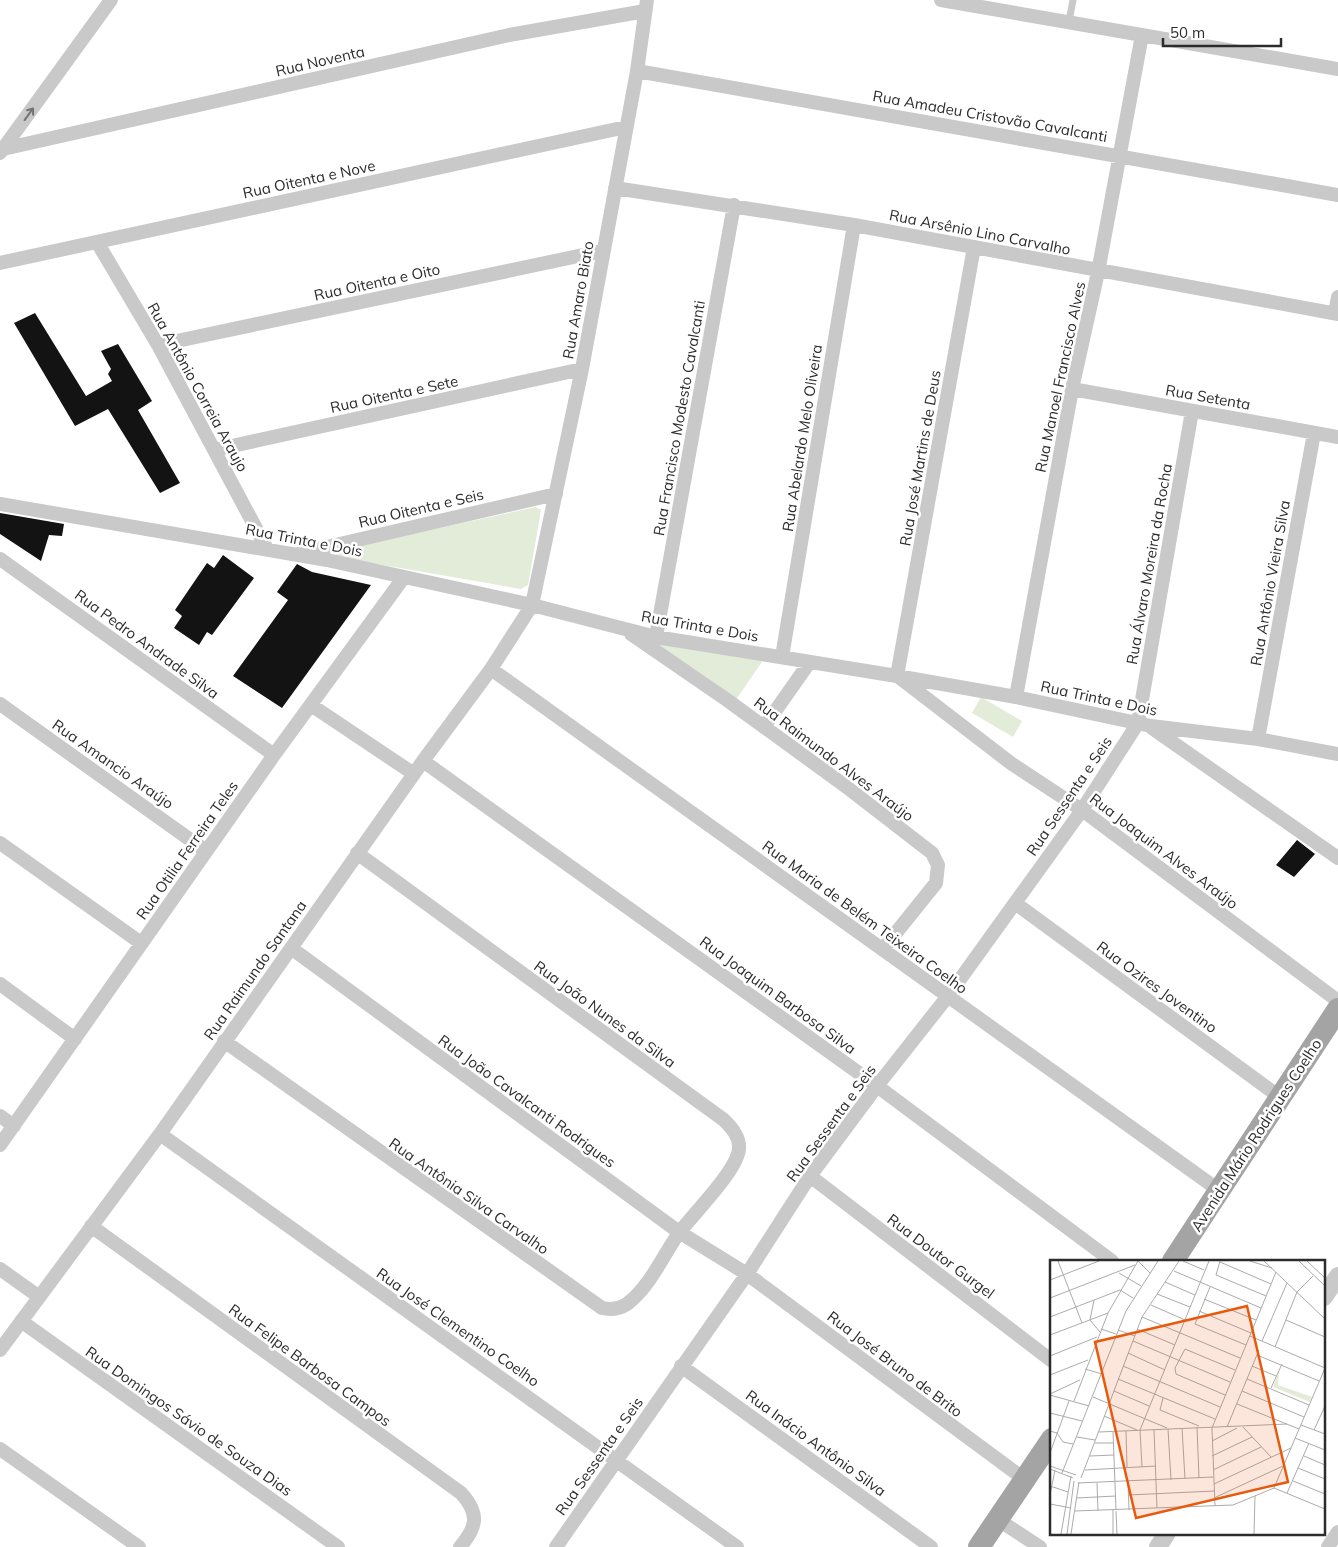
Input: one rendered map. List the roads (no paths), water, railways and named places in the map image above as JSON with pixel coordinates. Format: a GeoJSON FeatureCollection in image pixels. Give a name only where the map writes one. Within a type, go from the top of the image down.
{"type":"FeatureCollection","features":[{"type":"Feature","properties":{"kind":"main road","name":"Avenida Mário Rodrigues Coelho"},"geometry":{"type":"LineString","coordinates":[[1173,1260],[1220,1191],[1338,1009]]}},
{"type":"Feature","properties":{"kind":"main road"},"geometry":{"type":"LineString","coordinates":[[979,1547],[1050,1442]]}},
{"type":"Feature","properties":{"kind":"street"},"geometry":{"type":"LineString","coordinates":[[2,152],[111,0]]}},
{"type":"Feature","properties":{"kind":"street"},"geometry":{"type":"LineString","coordinates":[[941,0],[1338,69]]}},
{"type":"Feature","properties":{"kind":"street","name":"Rua Noventa"},"geometry":{"type":"LineString","coordinates":[[2,152],[509,35],[646,6]]}},
{"type":"Feature","properties":{"kind":"street","name":"Rua Amaro Biato"},"geometry":{"type":"LineString","coordinates":[[532,605],[582,369],[602,251],[637,71],[646,6]]}},
{"type":"Feature","properties":{"kind":"street","name":"Rua Manoel Francisco Alves"},"geometry":{"type":"LineString","coordinates":[[1016,698],[1072,388],[1098,272],[1142,34]]}},
{"type":"Feature","properties":{"kind":"street","name":"Rua Amadeu Cristovão Cavalcanti"},"geometry":{"type":"LineString","coordinates":[[637,71],[1338,196]]}},
{"type":"Feature","properties":{"kind":"street","name":"Rua Oitenta e Nove"},"geometry":{"type":"LineString","coordinates":[[0,263],[626,127]]}},
{"type":"Feature","properties":{"kind":"street","name":"Rua Arsênio Lino Carvalho"},"geometry":{"type":"LineString","coordinates":[[615,188],[854,225],[1098,272],[1336,314]]}},
{"type":"Feature","properties":{"kind":"street","name":"Rua Francisco Modesto Cavalcanti"},"geometry":{"type":"LineString","coordinates":[[656,638],[734,205]]}},
{"type":"Feature","properties":{"kind":"street","name":"Rua Abelardo Melo Oliveira"},"geometry":{"type":"LineString","coordinates":[[782,657],[854,225]]}},
{"type":"Feature","properties":{"kind":"street","name":"Rua Antônio Correia Araujo"},"geometry":{"type":"LineString","coordinates":[[97,242],[158,345],[267,550]]}},
{"type":"Feature","properties":{"kind":"street","name":"Rua José Martins de Deus"},"geometry":{"type":"LineString","coordinates":[[897,676],[974,247]]}},
{"type":"Feature","properties":{"kind":"street","name":"Rua Oitenta e Oito"},"geometry":{"type":"LineString","coordinates":[[158,345],[602,251]]}},
{"type":"Feature","properties":{"kind":"street"},"geometry":{"type":"LineString","coordinates":[[1336,314],[1338,297]]}},
{"type":"Feature","properties":{"kind":"street","name":"Rua Oitenta e Sete"},"geometry":{"type":"LineString","coordinates":[[214,450],[582,369]]}},
{"type":"Feature","properties":{"kind":"street","name":"Rua Setenta"},"geometry":{"type":"LineString","coordinates":[[1072,388],[1338,437]]}},
{"type":"Feature","properties":{"kind":"street","name":"Rua Álvaro Moreira da Rocha"},"geometry":{"type":"LineString","coordinates":[[1144,725],[1192,411]]}},
{"type":"Feature","properties":{"kind":"street","name":"Rua Antônio Vieira Silva"},"geometry":{"type":"LineString","coordinates":[[1258,739],[1314,433]]}},
{"type":"Feature","properties":{"kind":"street","name":"Rua Oitenta e Seis"},"geometry":{"type":"LineString","coordinates":[[294,554],[556,494]]}},
{"type":"Feature","properties":{"kind":"street","name":"Rua Trinta e Dois"},"geometry":{"type":"LineString","coordinates":[[0,504],[294,554],[532,605],[656,638],[897,676],[1016,698],[1144,725],[1258,739],[1338,754]]}},
{"type":"Feature","properties":{"kind":"street","name":"Rua Pedro Andrade Silva"},"geometry":{"type":"LineString","coordinates":[[0,559],[274,755]]}},
{"type":"Feature","properties":{"kind":"street","name":"Rua Otilia Ferreira Teles"},"geometry":{"type":"LineString","coordinates":[[0,1145],[206,850],[404,577]]}},
{"type":"Feature","properties":{"kind":"street","name":"Rua Raimundo Santana"},"geometry":{"type":"LineString","coordinates":[[0,1350],[38,1296],[160,1134],[423,761],[491,669],[532,605]]}},
{"type":"Feature","properties":{"kind":"street","name":"Rua Raimundo Alves Araújo"},"geometry":{"type":"LineString","coordinates":[[620,627],[764,727],[924,846],[936,859],[938,874],[936,883],[883,949]]}},
{"type":"Feature","properties":{"kind":"street"},"geometry":{"type":"LineString","coordinates":[[764,727],[809,663]]}},
{"type":"Feature","properties":{"kind":"street","name":"Rua Maria de Belém Teixeira Coelho"},"geometry":{"type":"LineString","coordinates":[[491,669],[1220,1191]]}},
{"type":"Feature","properties":{"kind":"street","name":"Rua Joaquim Alves Araújo"},"geometry":{"type":"LineString","coordinates":[[897,676],[1012,764],[1082,810],[1338,1001]]}},
{"type":"Feature","properties":{"kind":"street","name":"Rua Amancio Araújo"},"geometry":{"type":"LineString","coordinates":[[0,704],[206,850]]}},
{"type":"Feature","properties":{"kind":"street"},"geometry":{"type":"LineString","coordinates":[[311,705],[414,774]]}},
{"type":"Feature","properties":{"kind":"street"},"geometry":{"type":"LineString","coordinates":[[1144,725],[1338,858]]}},
{"type":"Feature","properties":{"kind":"street","name":"Rua Sessenta e Seis"},"geometry":{"type":"LineString","coordinates":[[556,1547],[747,1274],[810,1176],[877,1086],[948,996],[1144,725]]}},
{"type":"Feature","properties":{"kind":"street","name":"Rua Joaquim Barbosa Silva"},"geometry":{"type":"LineString","coordinates":[[423,761],[877,1086],[1111,1260]]}},
{"type":"Feature","properties":{"kind":"street"},"geometry":{"type":"LineString","coordinates":[[0,843],[141,943]]}},
{"type":"Feature","properties":{"kind":"street","name":"Rua João Nunes da Silva"},"geometry":{"type":"LineString","coordinates":[[357,854],[730,1126],[737,1136],[739,1150],[736,1159],[727,1174],[679,1232]]}},
{"type":"Feature","properties":{"kind":"street","name":"Rua Ozires Joventino"},"geometry":{"type":"LineString","coordinates":[[1015,903],[1280,1098]]}},
{"type":"Feature","properties":{"kind":"street","name":"Rua João Cavalcanti Rodrigues"},"geometry":{"type":"LineString","coordinates":[[290,948],[679,1232],[747,1274]]}},
{"type":"Feature","properties":{"kind":"street"},"geometry":{"type":"LineString","coordinates":[[0,984],[75,1039]]}},
{"type":"Feature","properties":{"kind":"street","name":"Rua Antônia Silva Carvalho"},"geometry":{"type":"LineString","coordinates":[[224,1041],[588,1300],[602,1308],[612,1310],[628,1304],[641,1290],[679,1232]]}},
{"type":"Feature","properties":{"kind":"street"},"geometry":{"type":"LineString","coordinates":[[0,1116],[14,1126]]}},
{"type":"Feature","properties":{"kind":"street","name":"Rua José Clementino Coelho"},"geometry":{"type":"LineString","coordinates":[[160,1134],[737,1547]]}},
{"type":"Feature","properties":{"kind":"street","name":"Rua Doutor Gurgel"},"geometry":{"type":"LineString","coordinates":[[810,1176],[1050,1359]]}},
{"type":"Feature","properties":{"kind":"street","name":"Rua Felipe Barbosa Campos"},"geometry":{"type":"LineString","coordinates":[[91,1226],[461,1494],[471,1505],[475,1520],[470,1534],[460,1547]]}},
{"type":"Feature","properties":{"kind":"street"},"geometry":{"type":"LineString","coordinates":[[0,1269],[38,1296]]}},
{"type":"Feature","properties":{"kind":"street","name":"Rua José Bruno de Brito"},"geometry":{"type":"LineString","coordinates":[[747,1274],[1024,1479]]}},
{"type":"Feature","properties":{"kind":"street"},"geometry":{"type":"LineString","coordinates":[[1326,1294],[1338,1276]]}},
{"type":"Feature","properties":{"kind":"street","name":"Rua Domingos Sávio de Souza Dias"},"geometry":{"type":"LineString","coordinates":[[21,1321],[338,1547]]}},
{"type":"Feature","properties":{"kind":"street","name":"Rua Inácio Antônio Silva"},"geometry":{"type":"LineString","coordinates":[[682,1366],[931,1547]]}},
{"type":"Feature","properties":{"kind":"street"},"geometry":{"type":"LineString","coordinates":[[0,1449],[139,1547]]}},
{"type":"Feature","properties":{"kind":"street"},"geometry":{"type":"LineString","coordinates":[[997,1519],[1040,1547]]}},
{"type":"Feature","properties":{"kind":"street"},"geometry":{"type":"LineString","coordinates":[[1328,1547],[1338,1532]]}},
{"type":"Feature","properties":{"kind":"street"},"geometry":{"type":"LineString","coordinates":[[1158,1547],[1166,1534]]}},
{"type":"Feature","properties":{"kind":"lane"},"geometry":{"type":"LineString","coordinates":[[1068,21],[1073,0]]}}]}
